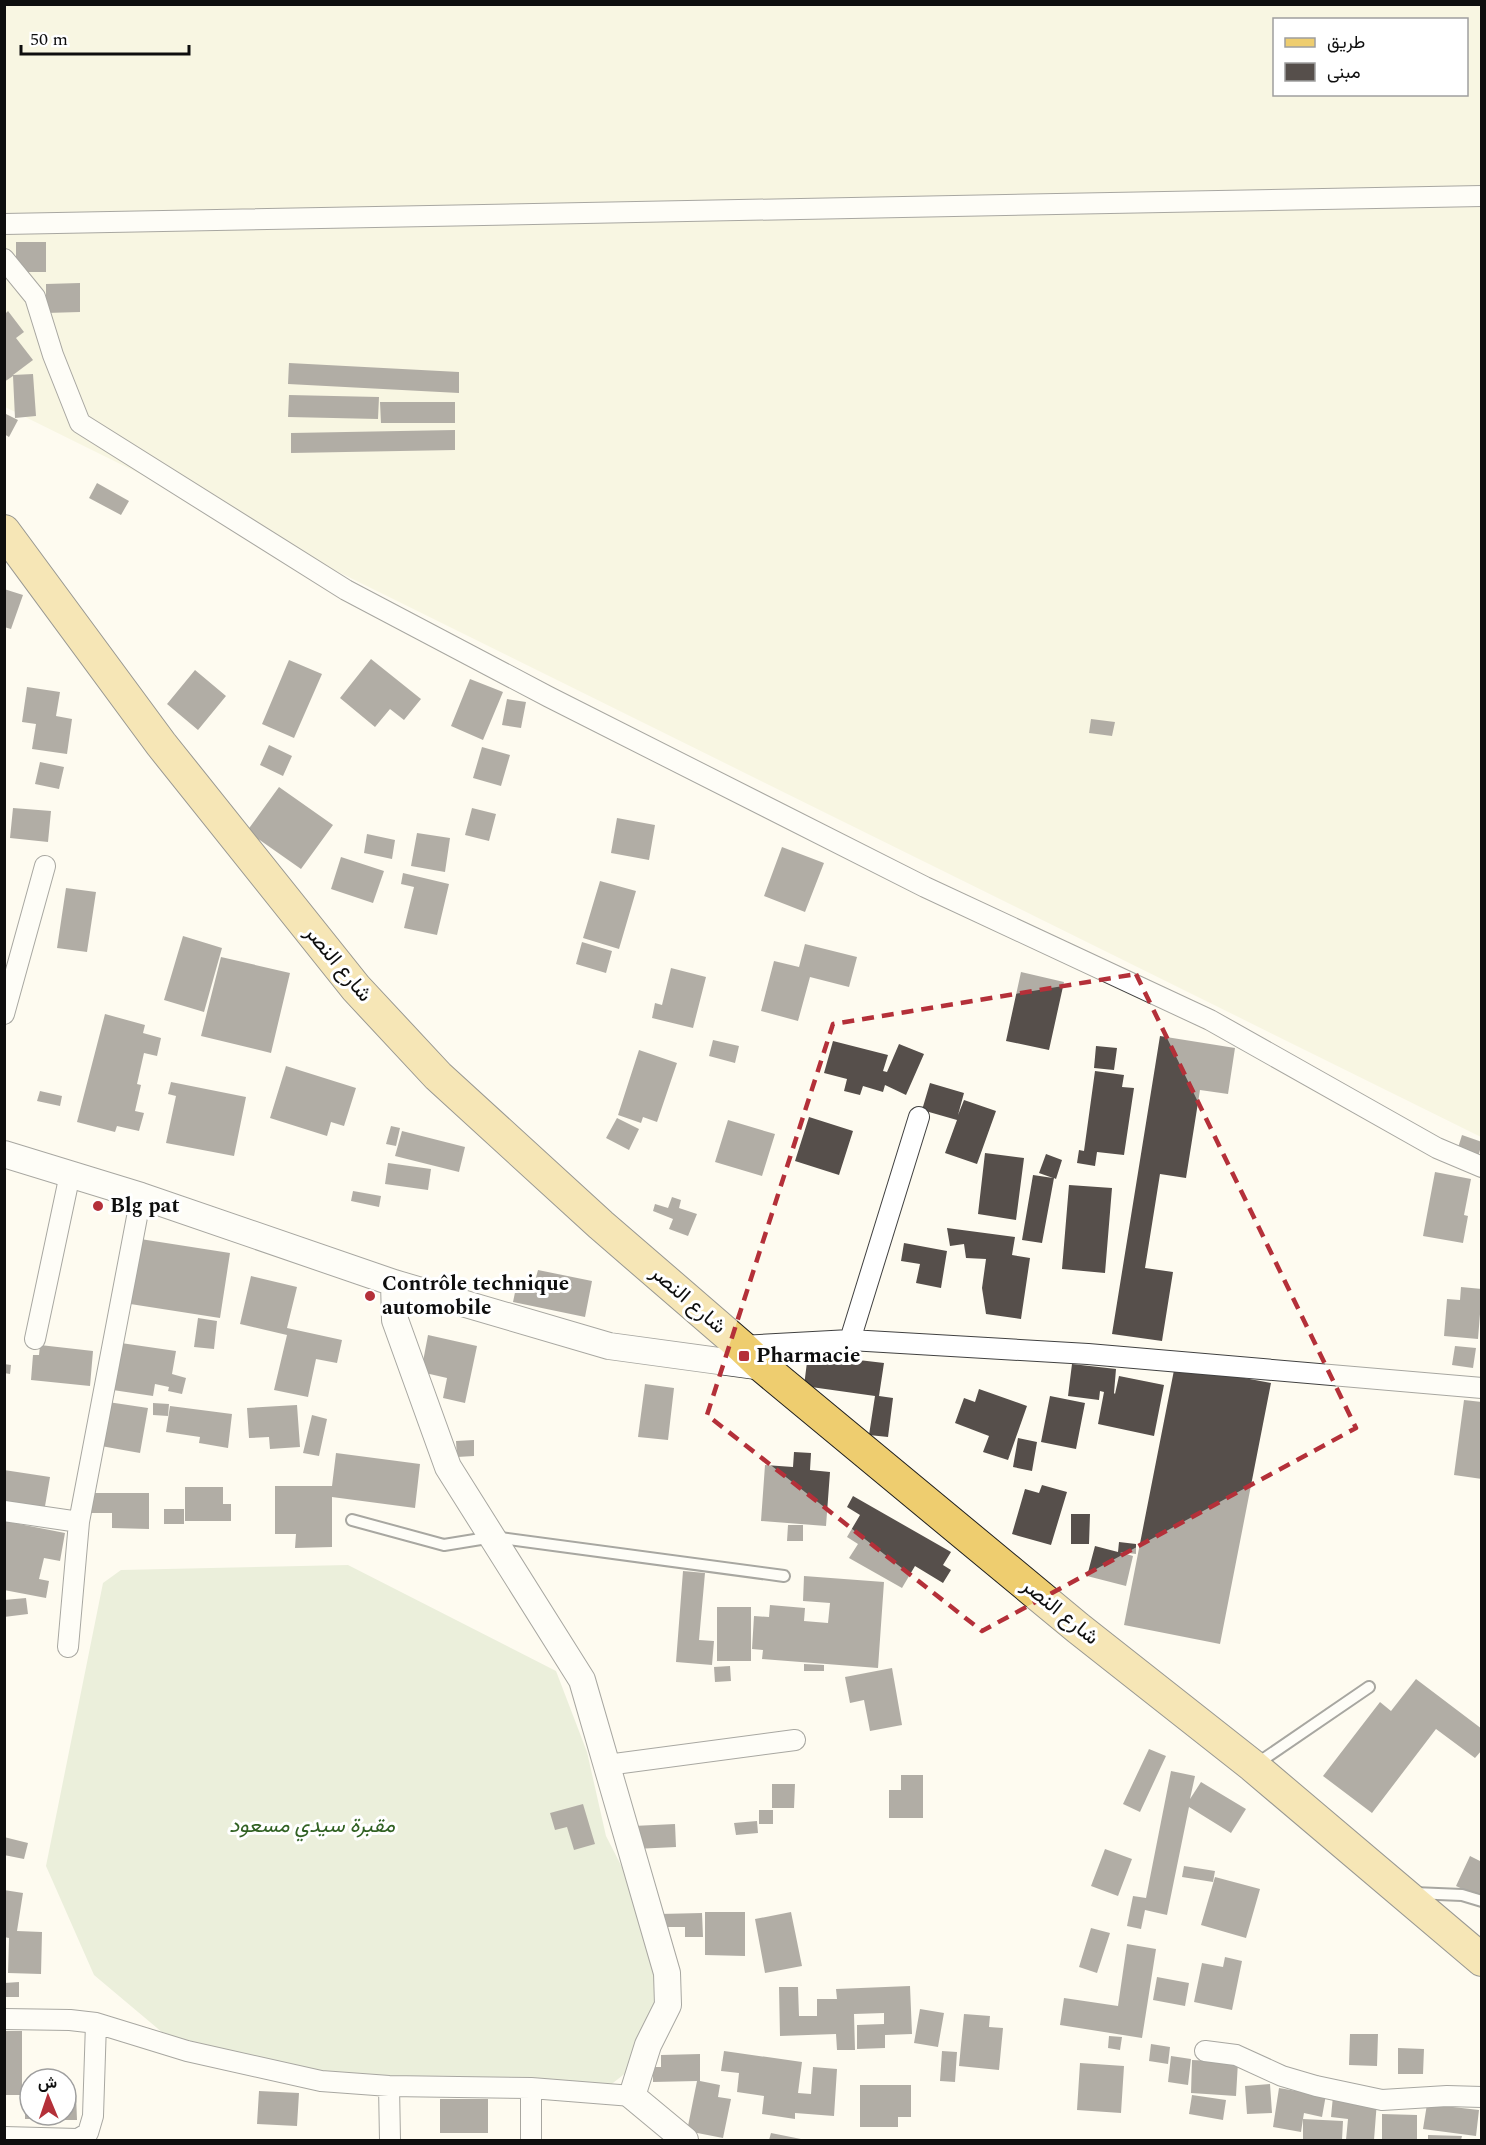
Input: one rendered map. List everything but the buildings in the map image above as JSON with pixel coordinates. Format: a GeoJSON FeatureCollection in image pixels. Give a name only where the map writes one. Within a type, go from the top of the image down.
{"type":"FeatureCollection","features":[{"type":"Feature","properties":{"kind":"main road","name":"شارع النصر"},"geometry":{"type":"LineString","coordinates":[[4,531],[161,744],[356,988],[438,1076],[601,1225],[752,1357],[1078,1628],[1253,1766],[1482,1960]]}},
{"type":"Feature","properties":{"kind":"street"},"geometry":{"type":"LineString","coordinates":[[4,224],[1482,196]]}},
{"type":"Feature","properties":{"kind":"street"},"geometry":{"type":"LineString","coordinates":[[4,259],[35,297],[53,355],[80,423],[346,590],[559,702],[925,887],[1210,1020],[1437,1148],[1482,1167]]}},
{"type":"Feature","properties":{"kind":"street"},"geometry":{"type":"LineString","coordinates":[[4,1014],[45,866]]}},
{"type":"Feature","properties":{"kind":"street"},"geometry":{"type":"LineString","coordinates":[[850,1340],[918,1117]]}},
{"type":"Feature","properties":{"kind":"street"},"geometry":{"type":"LineString","coordinates":[[4,1154],[141,1196],[394,1283],[609,1346],[752,1357],[850,1340],[1088,1354],[1482,1388]]}},
{"type":"Feature","properties":{"kind":"street"},"geometry":{"type":"LineString","coordinates":[[35,1339],[70,1174]]}},
{"type":"Feature","properties":{"kind":"street"},"geometry":{"type":"LineString","coordinates":[[68,1647],[79,1522],[141,1196]]}},
{"type":"Feature","properties":{"kind":"street"},"geometry":{"type":"LineString","coordinates":[[394,1283],[395,1320],[448,1467],[582,1680],[608,1765],[639,1879],[668,1973],[668,2005],[648,2045],[632,2096]]}},
{"type":"Feature","properties":{"kind":"street"},"geometry":{"type":"LineString","coordinates":[[4,1511],[79,1522]]}},
{"type":"Feature","properties":{"kind":"street"},"geometry":{"type":"LineString","coordinates":[[608,1765],[795,1740]]}},
{"type":"Feature","properties":{"kind":"street"},"geometry":{"type":"LineString","coordinates":[[4,2019],[70,2020],[96,2023],[188,2051],[310,2079],[389,2086],[531,2088],[632,2096],[685,2140]]}},
{"type":"Feature","properties":{"kind":"street"},"geometry":{"type":"LineString","coordinates":[[4,2137],[78,2139],[88,2133],[93,2116],[96,2023]]}},
{"type":"Feature","properties":{"kind":"street"},"geometry":{"type":"LineString","coordinates":[[1205,2051],[1236,2055],[1282,2076],[1382,2100],[1447,2096],[1482,2097]]}},
{"type":"Feature","properties":{"kind":"street"},"geometry":{"type":"LineString","coordinates":[[389,2086],[390,2140]]}},
{"type":"Feature","properties":{"kind":"street"},"geometry":{"type":"LineString","coordinates":[[531,2088],[531,2140]]}},
{"type":"Feature","properties":{"kind":"lane"},"geometry":{"type":"LineString","coordinates":[[352,1520],[444,1545],[493,1537],[784,1576]]}},
{"type":"Feature","properties":{"kind":"lane"},"geometry":{"type":"LineString","coordinates":[[1253,1766],[1369,1688]]}},
{"type":"Feature","properties":{"kind":"lane"},"geometry":{"type":"LineString","coordinates":[[1402,1893],[1462,1895],[1482,1901]]}},
{"type":"Feature","properties":{"kind":"highlighted area"},"geometry":{"type":"Polygon","coordinates":[[[1136,974],[1356,1428],[982,1631],[707,1415],[833,1024],[1136,974]]]}},
{"type":"Feature","properties":{"kind":"shaded area"},"geometry":{"type":"Polygon","coordinates":[[[4,5],[1481,5],[1481,1137],[5,407],[4,5]]]}},
{"type":"Feature","properties":{"kind":"green space","name":"مقبرة سيدي مسعود"},"geometry":{"type":"Polygon","coordinates":[[[348,1565],[556,1671],[587,1752],[606,1836],[645,1912],[663,1991],[637,2064],[599,2094],[405,2093],[182,2049],[94,1975],[46,1866],[103,1583],[121,1570],[348,1565]]]}},
{"type":"Feature","properties":{"kind":"place","name":"Blg pat"},"geometry":{"type":"Point","coordinates":[98,1206]}},
{"type":"Feature","properties":{"kind":"place","name":"Contrôle technique automobile"},"geometry":{"type":"Point","coordinates":[370,1296]}},
{"type":"Feature","properties":{"kind":"place","name":"Pharmacie"},"geometry":{"type":"Point","coordinates":[744,1356]}}]}
